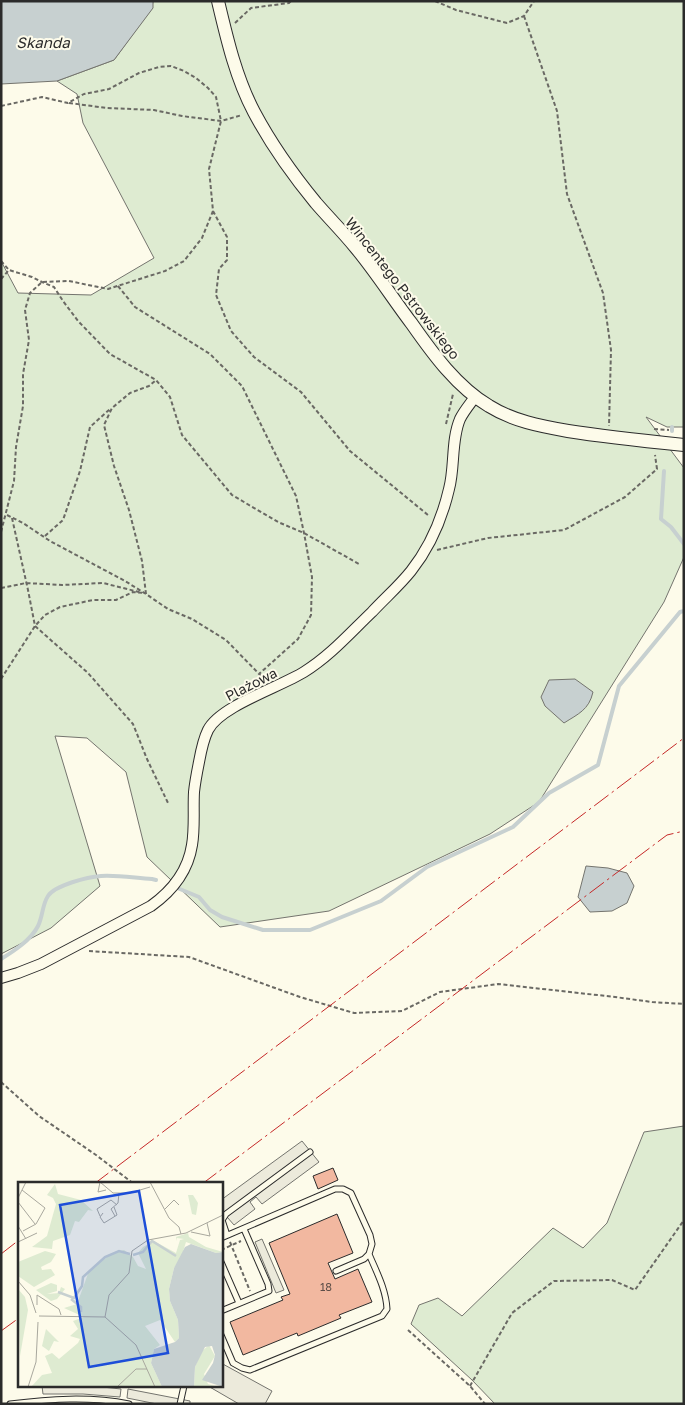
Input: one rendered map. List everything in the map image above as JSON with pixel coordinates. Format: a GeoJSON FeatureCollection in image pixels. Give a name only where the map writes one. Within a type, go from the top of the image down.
{"type":"FeatureCollection","features":[{"type":"Feature","properties":{"kind":"street","name":"Wincentego Pstrowskiego"},"geometry":{"type":"LineString","coordinates":[[218,1],[233,61],[254,112],[280,156],[315,202],[356,248],[432,353],[454,377],[475,397],[489,406],[507,416],[537,426],[609,437],[684,445]]}},
{"type":"Feature","properties":{"kind":"street","name":"Plażowa"},"geometry":{"type":"LineString","coordinates":[[1,978],[41,964],[152,906],[165,897],[175,885],[183,872],[192,845],[196,784],[202,744],[209,728],[216,719],[229,709],[304,672],[339,644],[410,572],[425,552],[440,522],[450,489],[456,431],[461,418],[475,397]]}},
{"type":"Feature","properties":{"kind":"lane"},"geometry":{"type":"LineString","coordinates":[[227,1235],[222,1220],[226,1214],[310,1152]]}},
{"type":"Feature","properties":{"kind":"lane"},"geometry":{"type":"LineString","coordinates":[[222,1238],[335,1189],[343,1189],[351,1193],[370,1235],[372,1244],[369,1254],[364,1259],[336,1272]]}},
{"type":"Feature","properties":{"kind":"lane"},"geometry":{"type":"LineString","coordinates":[[222,1311],[269,1291],[268,1284],[244,1229]]}},
{"type":"Feature","properties":{"kind":"lane"},"geometry":{"type":"LineString","coordinates":[[222,1337],[233,1363],[250,1370],[382,1316],[387,1309],[386,1300],[380,1279],[369,1254]]}},
{"type":"Feature","properties":{"kind":"lane"},"geometry":{"type":"LineString","coordinates":[[222,1264],[239,1303]]}},
{"type":"Feature","properties":{"kind":"lane"},"geometry":{"type":"LineString","coordinates":[[180,1404],[184,1388]]}},
{"type":"Feature","properties":{"kind":"lane"},"geometry":{"type":"LineString","coordinates":[[10,1404],[41,1400],[85,1400],[129,1404]]}},
{"type":"Feature","properties":{"kind":"path"},"geometry":{"type":"LineString","coordinates":[[225,32],[251,8],[289,3],[291,1]]}},
{"type":"Feature","properties":{"kind":"path"},"geometry":{"type":"LineString","coordinates":[[435,1],[456,10],[507,23],[524,16],[534,1]]}},
{"type":"Feature","properties":{"kind":"path"},"geometry":{"type":"LineString","coordinates":[[524,16],[556,111],[567,194],[603,293],[611,350],[609,437]]}},
{"type":"Feature","properties":{"kind":"path"},"geometry":{"type":"LineString","coordinates":[[68,103],[84,94],[109,89],[139,72],[171,66],[196,78],[212,92],[216,97],[221,121],[210,169],[213,210],[227,237],[227,260],[219,269],[216,295],[231,331],[254,357],[301,392],[350,451],[428,515]]}},
{"type":"Feature","properties":{"kind":"path"},"geometry":{"type":"LineString","coordinates":[[1,106],[42,97],[68,103],[107,108],[154,110],[221,121],[254,112]]}},
{"type":"Feature","properties":{"kind":"path"},"geometry":{"type":"LineString","coordinates":[[1,532],[14,481],[16,447],[23,406],[23,374],[29,340],[25,310],[30,293],[42,282],[69,281],[108,289],[165,271],[184,261],[202,238],[213,210]]}},
{"type":"Feature","properties":{"kind":"path"},"geometry":{"type":"LineString","coordinates":[[1,261],[9,270],[32,277],[54,287],[78,321],[110,354],[156,380],[170,397],[182,435],[232,495],[278,522],[304,532],[358,564]]}},
{"type":"Feature","properties":{"kind":"path"},"geometry":{"type":"LineString","coordinates":[[1,279],[9,270]]}},
{"type":"Feature","properties":{"kind":"path"},"geometry":{"type":"LineString","coordinates":[[118,286],[135,307],[210,354],[242,386],[296,496],[312,578],[311,615],[298,639],[259,674]]}},
{"type":"Feature","properties":{"kind":"path"},"geometry":{"type":"LineString","coordinates":[[44,537],[63,520],[80,471],[90,427],[130,393],[149,386],[156,380]]}},
{"type":"Feature","properties":{"kind":"path"},"geometry":{"type":"LineString","coordinates":[[112,408],[104,425],[142,561],[146,594]]}},
{"type":"Feature","properties":{"kind":"path"},"geometry":{"type":"LineString","coordinates":[[425,552],[488,538],[564,530],[625,496],[657,469],[654,452]]}},
{"type":"Feature","properties":{"kind":"path"},"geometry":{"type":"LineString","coordinates":[[6,514],[146,594],[168,609],[192,619],[226,640],[264,678],[271,689]]}},
{"type":"Feature","properties":{"kind":"path"},"geometry":{"type":"LineString","coordinates":[[12,518],[34,626],[88,673],[132,724],[146,759],[168,803]]}},
{"type":"Feature","properties":{"kind":"path"},"geometry":{"type":"LineString","coordinates":[[1,588],[26,583],[62,585],[102,583],[146,594]]}},
{"type":"Feature","properties":{"kind":"path"},"geometry":{"type":"LineString","coordinates":[[1,679],[34,626],[45,615],[60,607],[93,600],[116,600],[133,592],[146,594]]}},
{"type":"Feature","properties":{"kind":"path"},"geometry":{"type":"LineString","coordinates":[[83,951],[189,958],[300,997],[354,1012],[402,1011],[440,992],[498,984],[684,1004]]}},
{"type":"Feature","properties":{"kind":"path"},"geometry":{"type":"LineString","coordinates":[[1,1082],[40,1116],[131,1182]]}},
{"type":"Feature","properties":{"kind":"path"},"geometry":{"type":"LineString","coordinates":[[470,1386],[512,1313],[554,1281],[612,1280],[635,1290],[684,1220]]}},
{"type":"Feature","properties":{"kind":"path"},"geometry":{"type":"LineString","coordinates":[[227,1235],[253,1298]]}},
{"type":"Feature","properties":{"kind":"path"},"geometry":{"type":"LineString","coordinates":[[222,1250],[248,1238]]}},
{"type":"Feature","properties":{"kind":"path"},"geometry":{"type":"LineString","coordinates":[[408,1330],[470,1386],[485,1404]]}},
{"type":"Feature","properties":{"kind":"green space"},"geometry":{"type":"Polygon","coordinates":[[[153,1],[684,1],[684,427],[667,427],[646,417],[684,468],[684,557],[664,602],[539,802],[490,834],[329,911],[220,927],[147,857],[126,772],[87,738],[55,736],[100,886],[51,928],[1,954],[1,261],[18,293],[91,295],[154,258],[83,123],[77,94],[57,81],[114,60],[152,8],[153,1]]]}},
{"type":"Feature","properties":{"kind":"green space"},"geometry":{"type":"Polygon","coordinates":[[[684,1126],[684,1404],[495,1404],[472,1380],[411,1324],[419,1305],[438,1298],[462,1316],[553,1228],[583,1248],[607,1223],[644,1132],[684,1126]]]}},
{"type":"Feature","properties":{"kind":"shaded area"},"geometry":{"type":"Polygon","coordinates":[[[302,1141],[319,1162],[262,1204],[256,1197],[250,1202],[255,1209],[234,1225],[222,1211],[222,1199],[302,1141]]]}},
{"type":"Feature","properties":{"kind":"shaded area"},"geometry":{"type":"Polygon","coordinates":[[[262,1239],[284,1290],[276,1293],[255,1242],[262,1239]]]}},
{"type":"Feature","properties":{"kind":"shaded area"},"geometry":{"type":"Polygon","coordinates":[[[222,1364],[272,1391],[265,1404],[239,1404],[211,1388],[222,1388],[222,1364]]]}},
{"type":"Feature","properties":{"kind":"shaded area"},"geometry":{"type":"Polygon","coordinates":[[[42,1388],[121,1389],[120,1397],[83,1394],[43,1394],[42,1388]]]}},
{"type":"Feature","properties":{"kind":"shaded area"},"geometry":{"type":"Polygon","coordinates":[[[128,1389],[190,1401],[190,1404],[157,1404],[127,1398],[128,1389]]]}},
{"type":"Feature","properties":{"kind":"water","name":"Skanda"},"geometry":{"type":"Polygon","coordinates":[[[1,1],[153,1],[153,8],[114,60],[57,81],[1,84],[1,1]]]}},
{"type":"Feature","properties":{"kind":"water"},"geometry":{"type":"Polygon","coordinates":[[[575,679],[593,692],[586,707],[564,723],[545,706],[541,697],[549,680],[575,679]]]}},
{"type":"Feature","properties":{"kind":"water"},"geometry":{"type":"Polygon","coordinates":[[[586,866],[608,868],[627,873],[634,886],[627,903],[612,911],[590,912],[578,897],[586,866]]]}},
{"type":"Feature","properties":{"kind":"building"},"geometry":{"type":"Polygon","coordinates":[[[333,1168],[338,1180],[318,1189],[313,1176],[333,1168]]]}},
{"type":"Feature","properties":{"kind":"building"},"geometry":{"type":"Polygon","coordinates":[[[337,1214],[353,1253],[328,1263],[335,1279],[358,1269],[372,1302],[339,1315],[341,1318],[298,1336],[297,1333],[243,1355],[230,1322],[283,1300],[281,1297],[290,1294],[269,1243],[337,1214]]]}},
{"type":"Feature","properties":{"kind":"waterway"},"geometry":{"type":"LineString","coordinates":[[664,471],[661,519],[671,527],[684,544]]}},
{"type":"Feature","properties":{"kind":"waterway"},"geometry":{"type":"LineString","coordinates":[[175,887],[199,897],[210,910],[222,917],[263,930],[310,930],[381,901],[427,867],[513,827],[549,793],[598,765],[619,686],[680,612],[684,611]]}},
{"type":"Feature","properties":{"kind":"waterway"},"geometry":{"type":"LineString","coordinates":[[1,959],[17,949],[35,931],[40,922],[46,899],[57,888],[80,880],[101,876],[156,880]]}},
{"type":"Feature","properties":{"kind":"power"},"geometry":{"type":"LineString","coordinates":[[97,1182],[684,738]]}},
{"type":"Feature","properties":{"kind":"power"},"geometry":{"type":"LineString","coordinates":[[205,1182],[667,835],[684,831]]}},
{"type":"Feature","properties":{"kind":"power"},"geometry":{"type":"LineString","coordinates":[[1,1254],[18,1241]]}},
{"type":"Feature","properties":{"kind":"power"},"geometry":{"type":"LineString","coordinates":[[1,1331],[18,1319]]}}]}
